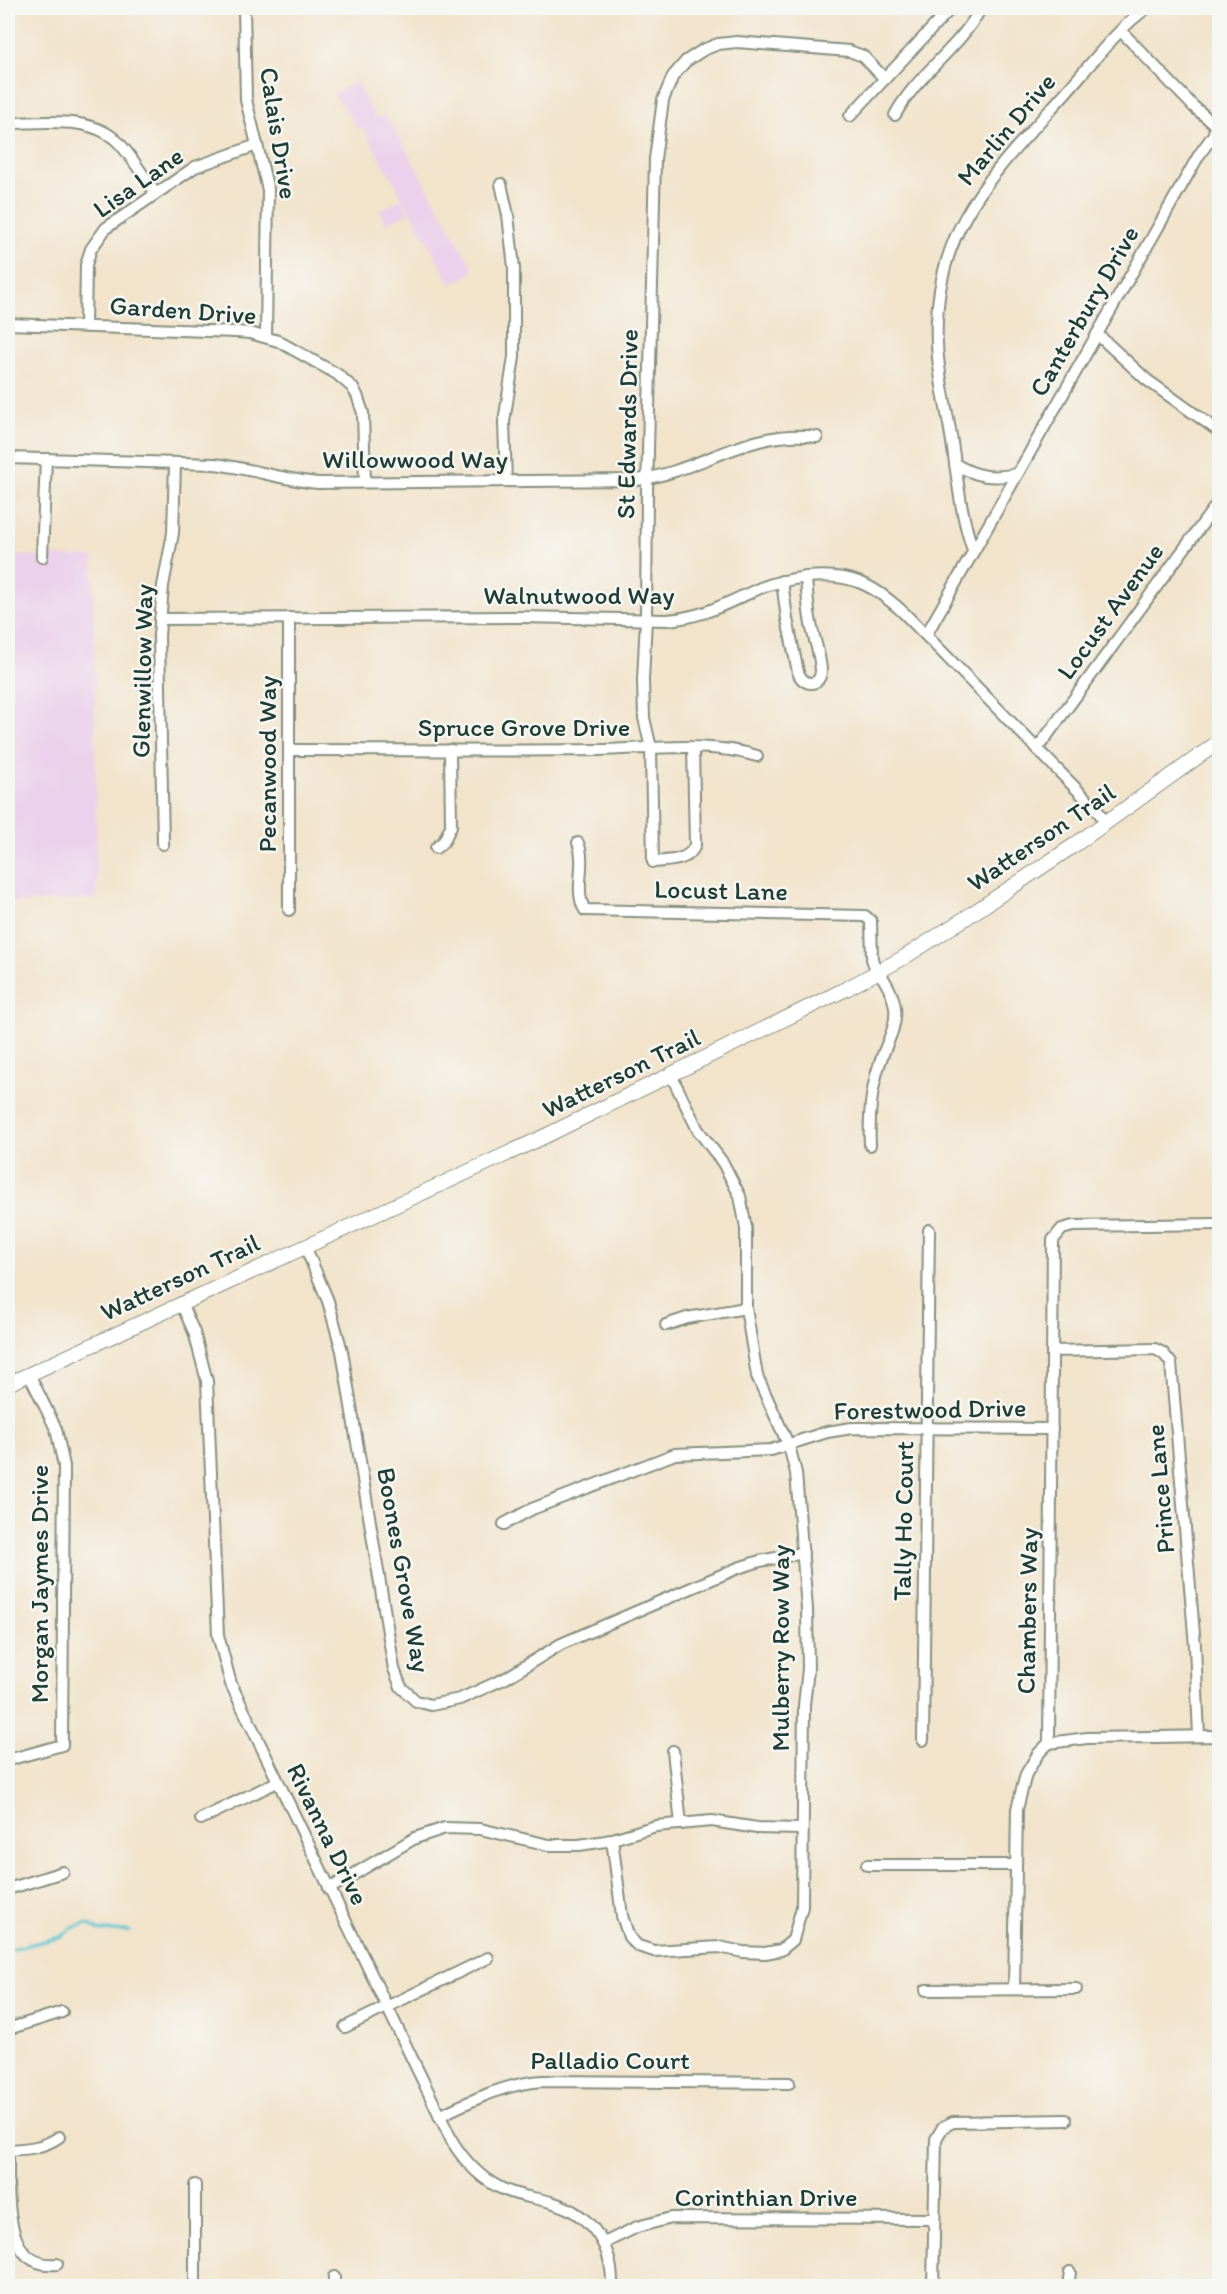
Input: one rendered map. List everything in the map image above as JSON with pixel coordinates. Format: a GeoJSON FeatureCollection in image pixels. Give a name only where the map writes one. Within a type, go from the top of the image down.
{"type":"FeatureCollection","features":[{"type":"Feature","properties":{"kind":"main road","name":"Watterson Trail"},"geometry":{"type":"LineString","coordinates":[[8,1384],[537,1140],[671,1076],[878,972],[964,919],[1218,746]]}},
{"type":"Feature","properties":{"kind":"street","name":"Calais Drive"},"geometry":{"type":"LineString","coordinates":[[244,8],[246,100],[268,190],[266,337]]}},
{"type":"Feature","properties":{"kind":"street"},"geometry":{"type":"LineString","coordinates":[[850,116],[951,8]]}},
{"type":"Feature","properties":{"kind":"street"},"geometry":{"type":"LineString","coordinates":[[895,115],[915,84],[964,33],[981,8]]}},
{"type":"Feature","properties":{"kind":"street","name":"Marlin Drive"},"geometry":{"type":"LineString","coordinates":[[974,550],[961,505],[937,344],[937,311],[950,250],[965,216],[992,175],[1121,31],[1147,8]]}},
{"type":"Feature","properties":{"kind":"street","name":"Canterbury Drive"},"geometry":{"type":"LineString","coordinates":[[926,635],[1215,131],[1212,122],[1194,107],[1121,31]]}},
{"type":"Feature","properties":{"kind":"street","name":"St Edwards Drive"},"geometry":{"type":"LineString","coordinates":[[693,748],[695,845],[693,852],[684,858],[653,862],[651,748],[642,700],[646,620],[655,159],[663,100],[674,76],[686,61],[718,44],[737,42],[849,51],[864,56],[885,79]]}},
{"type":"Feature","properties":{"kind":"street"},"geometry":{"type":"LineString","coordinates":[[8,123],[73,123],[84,124],[103,131],[120,144],[155,193]]}},
{"type":"Feature","properties":{"kind":"street","name":"Lisa Lane"},"geometry":{"type":"LineString","coordinates":[[85,326],[85,277],[91,249],[106,228],[195,167],[257,145]]}},
{"type":"Feature","properties":{"kind":"street"},"geometry":{"type":"LineString","coordinates":[[501,184],[508,215],[514,268],[514,357],[504,422],[506,481]]}},
{"type":"Feature","properties":{"kind":"street","name":"Garden Drive"},"geometry":{"type":"LineString","coordinates":[[8,324],[236,332],[278,340],[337,375],[347,382],[357,394],[364,420],[365,482]]}},
{"type":"Feature","properties":{"kind":"street"},"geometry":{"type":"LineString","coordinates":[[1097,334],[1147,380],[1220,432]]}},
{"type":"Feature","properties":{"kind":"street","name":"Willowwood Way"},"geometry":{"type":"LineString","coordinates":[[8,458],[240,467],[295,481],[636,480],[688,468],[747,442],[777,436],[817,437]]}},
{"type":"Feature","properties":{"kind":"street"},"geometry":{"type":"LineString","coordinates":[[42,557],[46,459]]}},
{"type":"Feature","properties":{"kind":"street","name":"Glenwillow Way"},"geometry":{"type":"LineString","coordinates":[[163,844],[160,619],[163,586],[173,533],[175,463]]}},
{"type":"Feature","properties":{"kind":"street"},"geometry":{"type":"LineString","coordinates":[[956,464],[980,477],[1017,474]]}},
{"type":"Feature","properties":{"kind":"street","name":"Locust Avenue"},"geometry":{"type":"LineString","coordinates":[[1037,749],[1220,500]]}},
{"type":"Feature","properties":{"kind":"street"},"geometry":{"type":"LineString","coordinates":[[782,581],[787,619],[800,679],[813,683],[818,680],[821,669],[811,622],[806,577]]}},
{"type":"Feature","properties":{"kind":"street","name":"Walnutwood Way"},"geometry":{"type":"LineString","coordinates":[[160,619],[521,617],[667,620],[698,616],[725,606],[760,588],[782,581],[806,577],[839,577],[868,585],[893,602],[1097,810],[1106,822]]}},
{"type":"Feature","properties":{"kind":"street","name":"Pecanwood Way"},"geometry":{"type":"LineString","coordinates":[[289,618],[289,910]]}},
{"type":"Feature","properties":{"kind":"street","name":"Spruce Grove Drive"},"geometry":{"type":"LineString","coordinates":[[289,750],[693,748],[745,752],[757,756]]}},
{"type":"Feature","properties":{"kind":"street"},"geometry":{"type":"LineString","coordinates":[[436,848],[444,841],[451,826],[450,750]]}},
{"type":"Feature","properties":{"kind":"street","name":"Locust Lane"},"geometry":{"type":"LineString","coordinates":[[578,843],[581,851],[580,898],[585,910],[865,916],[871,921],[872,959],[878,972]]}},
{"type":"Feature","properties":{"kind":"street"},"geometry":{"type":"LineString","coordinates":[[870,1145],[875,1080],[896,1022],[892,994],[878,972]]}},
{"type":"Feature","properties":{"kind":"street","name":"Mulberry Row Way"},"geometry":{"type":"LineString","coordinates":[[612,1839],[622,1916],[629,1936],[638,1946],[654,1951],[719,1947],[743,1952],[765,1953],[781,1950],[793,1940],[802,1907],[801,1829],[807,1669],[807,1609],[796,1473],[789,1446],[757,1376],[746,1308],[747,1228],[740,1196],[723,1164],[698,1130],[671,1076]]}},
{"type":"Feature","properties":{"kind":"street","name":"Chambers Way"},"geometry":{"type":"LineString","coordinates":[[1049,1743],[1047,1727],[1052,1429],[1052,1245],[1056,1235],[1062,1229],[1073,1226],[1220,1224]]}},
{"type":"Feature","properties":{"kind":"street","name":"Tally Ho Court"},"geometry":{"type":"LineString","coordinates":[[923,1740],[929,1230]]}},
{"type":"Feature","properties":{"kind":"street","name":"Boones Grove Way"},"geometry":{"type":"LineString","coordinates":[[305,1246],[328,1301],[342,1351],[394,1669],[401,1687],[416,1701],[430,1705],[460,1699],[506,1678],[561,1644],[738,1568],[760,1561],[803,1553]]}},
{"type":"Feature","properties":{"kind":"street","name":"Rivanna Drive"},"geometry":{"type":"LineString","coordinates":[[181,1303],[194,1332],[208,1393],[220,1650],[231,1684],[439,2116],[461,2156],[481,2176],[504,2190],[567,2208],[587,2221],[604,2243],[611,2265],[612,2286]]}},
{"type":"Feature","properties":{"kind":"street"},"geometry":{"type":"LineString","coordinates":[[666,1325],[687,1318],[746,1308]]}},
{"type":"Feature","properties":{"kind":"street","name":"Prince Lane"},"geometry":{"type":"LineString","coordinates":[[1052,1351],[1155,1349],[1163,1353],[1171,1363],[1195,1646],[1199,1736]]}},
{"type":"Feature","properties":{"kind":"street","name":"Morgan Jaymes Drive"},"geometry":{"type":"LineString","coordinates":[[8,1760],[62,1745],[64,1466],[56,1429],[29,1374]]}},
{"type":"Feature","properties":{"kind":"street","name":"Forestwood Drive"},"geometry":{"type":"LineString","coordinates":[[504,1524],[532,1509],[675,1454],[771,1450],[827,1432],[852,1428],[1052,1429]]}},
{"type":"Feature","properties":{"kind":"street"},"geometry":{"type":"LineString","coordinates":[[1014,1989],[1017,1809],[1026,1774],[1038,1754],[1049,1743],[1087,1738],[1220,1736]]}},
{"type":"Feature","properties":{"kind":"street"},"geometry":{"type":"LineString","coordinates":[[673,1751],[681,1824]]}},
{"type":"Feature","properties":{"kind":"street"},"geometry":{"type":"LineString","coordinates":[[201,1819],[278,1782]]}},
{"type":"Feature","properties":{"kind":"street"},"geometry":{"type":"LineString","coordinates":[[329,1889],[415,1838],[445,1828],[480,1829],[549,1845],[579,1845],[612,1839],[656,1826],[712,1821],[757,1828],[801,1829]]}},
{"type":"Feature","properties":{"kind":"street"},"geometry":{"type":"LineString","coordinates":[[867,1865],[1016,1865]]}},
{"type":"Feature","properties":{"kind":"street"},"geometry":{"type":"LineString","coordinates":[[8,1889],[63,1872]]}},
{"type":"Feature","properties":{"kind":"street"},"geometry":{"type":"LineString","coordinates":[[345,2027],[488,1958]]}},
{"type":"Feature","properties":{"kind":"street"},"geometry":{"type":"LineString","coordinates":[[926,1990],[1076,1989]]}},
{"type":"Feature","properties":{"kind":"street"},"geometry":{"type":"LineString","coordinates":[[8,2029],[62,2012]]}},
{"type":"Feature","properties":{"kind":"street","name":"Palladio Court"},"geometry":{"type":"LineString","coordinates":[[439,2116],[498,2089],[542,2081],[789,2083]]}},
{"type":"Feature","properties":{"kind":"street"},"geometry":{"type":"LineString","coordinates":[[933,2286],[936,2139],[943,2127],[953,2122],[1065,2120]]}},
{"type":"Feature","properties":{"kind":"street"},"geometry":{"type":"LineString","coordinates":[[1220,2136],[1220,2141]]}},
{"type":"Feature","properties":{"kind":"street"},"geometry":{"type":"LineString","coordinates":[[57,2264],[30,2257],[24,2253],[15,2240],[10,2219],[8,2150],[35,2148],[59,2138]]}},
{"type":"Feature","properties":{"kind":"street"},"geometry":{"type":"LineString","coordinates":[[195,2186],[195,2286]]}},
{"type":"Feature","properties":{"kind":"street","name":"Corinthian Drive"},"geometry":{"type":"LineString","coordinates":[[604,2243],[637,2227],[670,2218],[933,2219]]}},
{"type":"Feature","properties":{"kind":"street"},"geometry":{"type":"LineString","coordinates":[[1068,2286],[1070,2272]]}},
{"type":"Feature","properties":{"kind":"shaded area"},"geometry":{"type":"Polygon","coordinates":[[[356,82],[375,117],[385,116],[388,122],[390,121],[472,266],[472,273],[451,284],[406,203],[404,204],[409,212],[386,224],[379,211],[403,198],[363,128],[358,130],[343,104],[340,104],[334,94],[356,82]]]}},
{"type":"Feature","properties":{"kind":"shaded area"},"geometry":{"type":"Polygon","coordinates":[[[8,555],[93,557],[97,899],[8,903],[8,555]]]}},
{"type":"Feature","properties":{"kind":"waterway"},"geometry":{"type":"LineString","coordinates":[[8,1950],[61,1937],[72,1928],[87,1924],[101,1931],[129,1931]]}}]}
